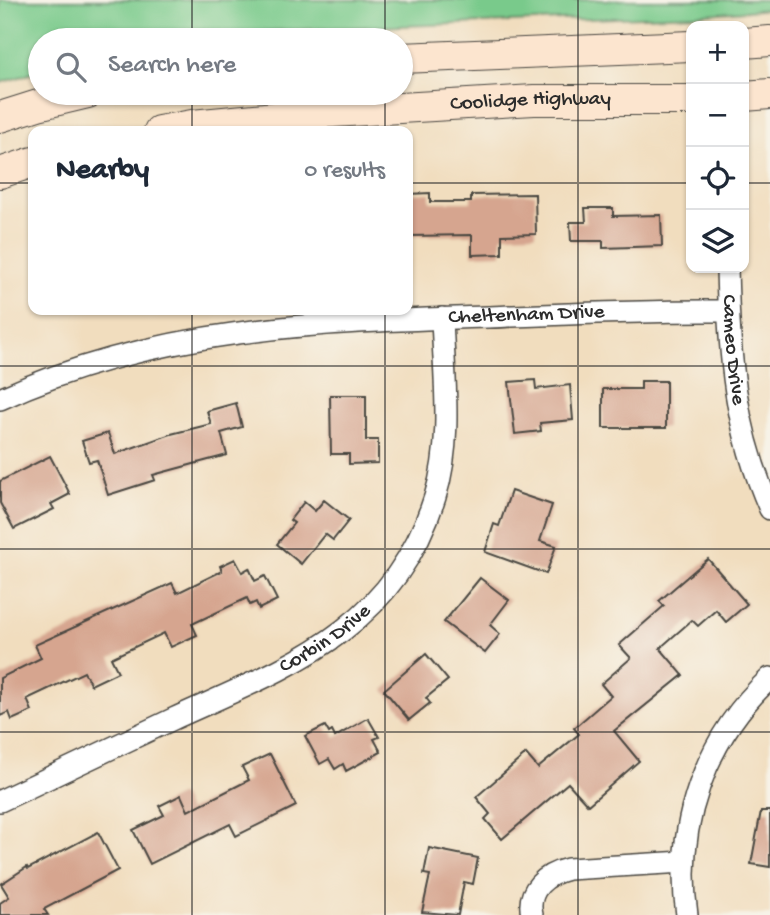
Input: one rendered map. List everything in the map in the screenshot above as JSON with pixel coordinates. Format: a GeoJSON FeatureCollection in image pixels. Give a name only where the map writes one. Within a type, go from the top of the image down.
{"type":"FeatureCollection","features":[{"type":"Feature","properties":{"kind":"main road"},"geometry":{"type":"LineString","coordinates":[[749,43],[770,41]]}},
{"type":"Feature","properties":{"kind":"main road"},"geometry":{"type":"LineString","coordinates":[[413,58],[686,46]]}},
{"type":"Feature","properties":{"kind":"main road"},"geometry":{"type":"LineString","coordinates":[[749,96],[770,94]]}},
{"type":"Feature","properties":{"kind":"main road","name":"Coolidge Highway"},"geometry":{"type":"LineString","coordinates":[[192,126],[316,113],[534,100],[686,100]]}},
{"type":"Feature","properties":{"kind":"main road"},"geometry":{"type":"LineString","coordinates":[[0,117],[38,105]]}},
{"type":"Feature","properties":{"kind":"main road"},"geometry":{"type":"LineString","coordinates":[[0,173],[28,164]]}},
{"type":"Feature","properties":{"kind":"street","name":"Cameo Drive"},"geometry":{"type":"LineString","coordinates":[[727,273],[731,367],[738,415],[753,468],[770,509]]}},
{"type":"Feature","properties":{"kind":"street","name":"Cheltenham Drive"},"geometry":{"type":"LineString","coordinates":[[0,399],[82,366],[203,337],[284,326],[442,318],[728,310]]}},
{"type":"Feature","properties":{"kind":"street","name":"Corbin Drive"},"geometry":{"type":"LineString","coordinates":[[0,801],[321,648],[363,614],[384,592],[415,545],[435,496],[440,476],[446,435],[442,318]]}},
{"type":"Feature","properties":{"kind":"street"},"geometry":{"type":"LineString","coordinates":[[687,915],[684,862],[689,817],[699,783],[713,752],[741,710],[770,678]]}},
{"type":"Feature","properties":{"kind":"street"},"geometry":{"type":"LineString","coordinates":[[532,915],[531,900],[534,892],[552,873],[568,869],[684,862]]}},
{"type":"Feature","properties":{"kind":"green space"},"geometry":{"type":"Polygon","coordinates":[[[0,0],[770,0],[770,9],[695,15],[349,28],[28,28],[28,75],[0,83],[0,0]]]}},
{"type":"Feature","properties":{"kind":"building"},"geometry":{"type":"Polygon","coordinates":[[[430,193],[430,202],[471,202],[471,195],[535,194],[536,234],[502,235],[502,254],[472,255],[472,235],[413,236],[413,194],[430,193]]]}},
{"type":"Feature","properties":{"kind":"building"},"geometry":{"type":"Polygon","coordinates":[[[585,208],[613,208],[613,216],[661,215],[662,246],[603,248],[603,241],[571,241],[570,222],[586,222],[585,208]]]}},
{"type":"Feature","properties":{"kind":"building"},"geometry":{"type":"Polygon","coordinates":[[[535,380],[536,389],[570,385],[573,420],[540,423],[541,431],[515,434],[509,382],[535,380]]]}},
{"type":"Feature","properties":{"kind":"building"},"geometry":{"type":"Polygon","coordinates":[[[641,381],[666,381],[666,428],[603,428],[603,389],[641,389],[641,381]]]}},
{"type":"Feature","properties":{"kind":"building"},"geometry":{"type":"Polygon","coordinates":[[[330,395],[366,395],[366,440],[378,440],[378,463],[349,464],[349,454],[331,454],[330,395]]]}},
{"type":"Feature","properties":{"kind":"building"},"geometry":{"type":"Polygon","coordinates":[[[236,403],[242,427],[221,433],[227,455],[153,475],[155,480],[108,495],[97,460],[89,462],[82,441],[108,433],[115,454],[171,434],[211,424],[207,411],[236,403]]]}},
{"type":"Feature","properties":{"kind":"building"},"geometry":{"type":"Polygon","coordinates":[[[50,456],[70,494],[51,504],[54,509],[14,529],[0,503],[0,481],[50,456]]]}},
{"type":"Feature","properties":{"kind":"building"},"geometry":{"type":"Polygon","coordinates":[[[511,491],[552,505],[540,541],[556,546],[546,574],[485,552],[494,524],[499,526],[511,491]]]}},
{"type":"Feature","properties":{"kind":"building"},"geometry":{"type":"Polygon","coordinates":[[[324,500],[349,520],[333,540],[325,534],[301,564],[277,544],[294,523],[290,520],[304,502],[315,511],[324,500]]]}},
{"type":"Feature","properties":{"kind":"building"},"geometry":{"type":"Polygon","coordinates":[[[235,559],[242,572],[249,568],[255,581],[265,576],[277,600],[259,609],[256,602],[250,605],[247,598],[192,624],[197,635],[171,647],[164,633],[111,658],[118,672],[91,685],[84,672],[27,699],[32,711],[12,720],[9,712],[0,716],[0,678],[41,658],[35,645],[172,583],[177,593],[222,571],[220,566],[235,559]]]}},
{"type":"Feature","properties":{"kind":"building"},"geometry":{"type":"Polygon","coordinates":[[[708,559],[747,604],[726,622],[716,610],[698,626],[692,620],[660,648],[683,675],[614,731],[639,761],[588,805],[568,783],[502,839],[485,819],[490,814],[476,797],[526,754],[538,768],[579,734],[574,728],[611,696],[601,684],[631,658],[619,645],[664,606],[659,601],[708,559]]]}},
{"type":"Feature","properties":{"kind":"building"},"geometry":{"type":"Polygon","coordinates":[[[480,578],[509,600],[490,625],[500,634],[485,653],[444,622],[480,578]]]}},
{"type":"Feature","properties":{"kind":"building"},"geometry":{"type":"Polygon","coordinates":[[[426,654],[448,680],[426,698],[430,703],[409,720],[384,690],[426,654]]]}},
{"type":"Feature","properties":{"kind":"building"},"geometry":{"type":"Polygon","coordinates":[[[368,718],[379,737],[374,739],[381,752],[346,771],[343,764],[335,769],[329,759],[320,764],[305,736],[325,726],[335,737],[368,718]]]}},
{"type":"Feature","properties":{"kind":"building"},"geometry":{"type":"Polygon","coordinates":[[[270,754],[296,806],[236,836],[230,824],[150,864],[133,830],[164,815],[159,806],[181,795],[188,811],[249,780],[242,767],[270,754]]]}},
{"type":"Feature","properties":{"kind":"building"},"geometry":{"type":"Polygon","coordinates":[[[761,811],[770,811],[770,867],[751,864],[761,811]]]}},
{"type":"Feature","properties":{"kind":"building"},"geometry":{"type":"Polygon","coordinates":[[[98,832],[118,870],[44,909],[48,915],[0,915],[0,903],[9,897],[1,884],[27,867],[28,869],[98,832]]]}},
{"type":"Feature","properties":{"kind":"building"},"geometry":{"type":"Polygon","coordinates":[[[429,848],[478,858],[473,884],[464,882],[458,915],[422,912],[430,875],[424,874],[429,848]]]}}]}
